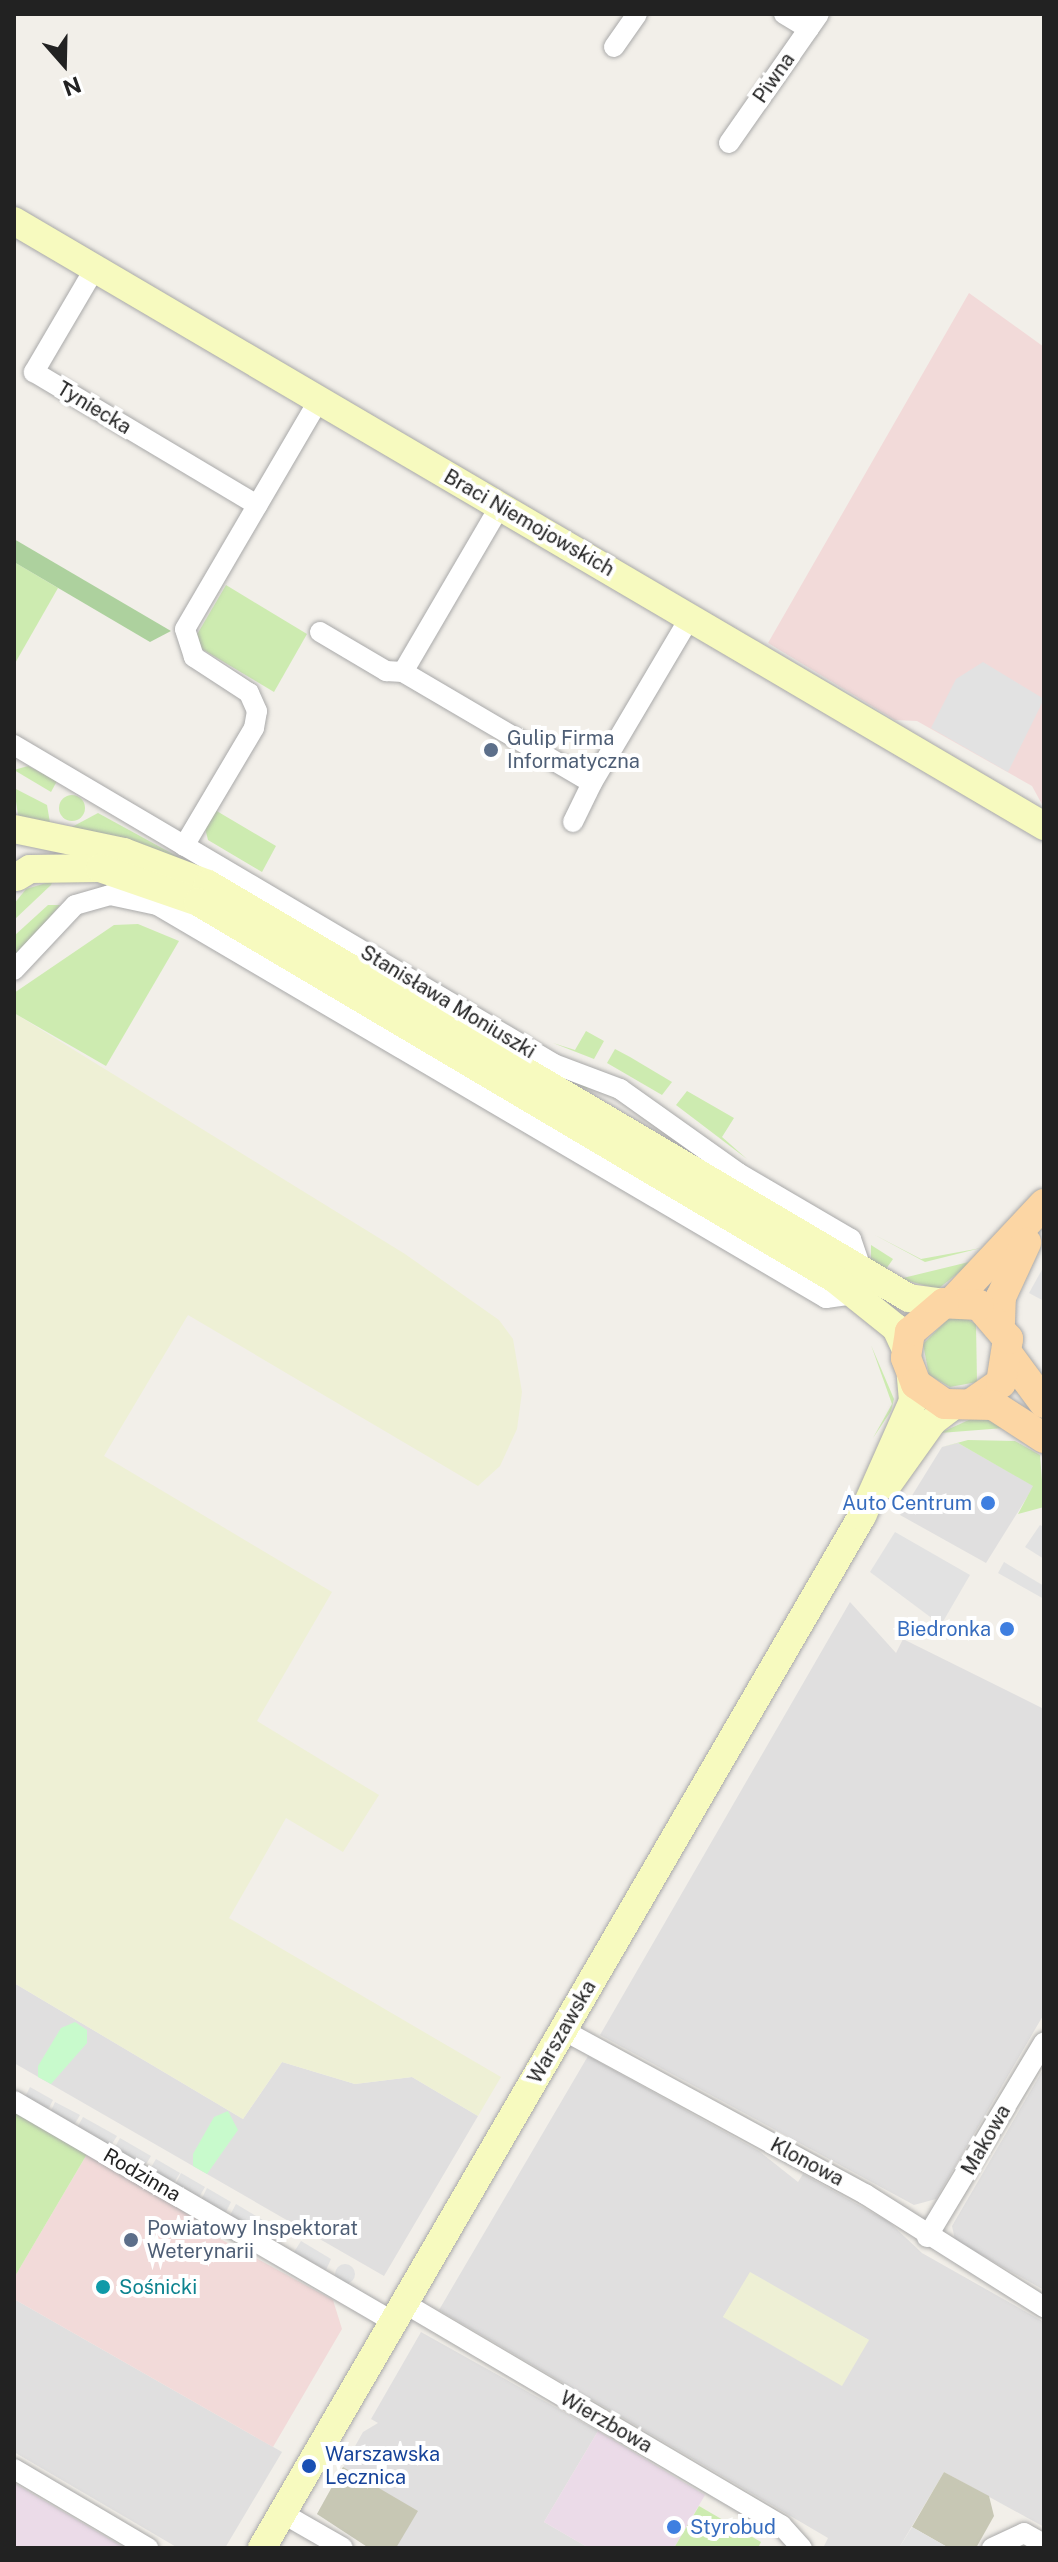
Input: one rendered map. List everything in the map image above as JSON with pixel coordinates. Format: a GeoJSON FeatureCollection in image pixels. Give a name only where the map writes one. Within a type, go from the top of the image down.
{"type":"FeatureCollection","features":[{"type":"Feature","properties":{"kind":"main road","name":"Braci Niemojowskich"},"geometry":{"type":"LineString","coordinates":[[14,221],[1044,826]]}},
{"type":"Feature","properties":{"kind":"main road"},"geometry":{"type":"LineString","coordinates":[[14,830],[21,852],[15,880]]}},
{"type":"Feature","properties":{"kind":"main road","name":"Stanisława Moniuszki"},"geometry":{"type":"LineString","coordinates":[[14,830],[135,855],[208,884],[859,1282],[896,1328],[908,1362]]}},
{"type":"Feature","properties":{"kind":"main road","name":"Stanisława Moniuszki"},"geometry":{"type":"LineString","coordinates":[[15,880],[30,869],[100,868],[180,893],[859,1282],[909,1298],[948,1302]]}},
{"type":"Feature","properties":{"kind":"main road"},"geometry":{"type":"LineString","coordinates":[[1039,1212],[948,1302],[915,1324],[908,1362],[929,1396],[963,1404],[993,1405],[1044,1438]]}},
{"type":"Feature","properties":{"kind":"main road"},"geometry":{"type":"LineString","coordinates":[[1039,1212],[1001,1297],[1000,1322],[1010,1357],[1044,1403]]}},
{"type":"Feature","properties":{"kind":"main road"},"geometry":{"type":"LineString","coordinates":[[948,1302],[979,1305],[1000,1322]]}},
{"type":"Feature","properties":{"kind":"main road"},"geometry":{"type":"LineString","coordinates":[[963,1404],[1001,1383],[1010,1357]]}},
{"type":"Feature","properties":{"kind":"main road","name":"Warszawska"},"geometry":{"type":"LineString","coordinates":[[262,2548],[862,1516],[913,1401],[908,1362]]}},
{"type":"Feature","properties":{"kind":"main road","name":"Warszawska"},"geometry":{"type":"LineString","coordinates":[[862,1516],[933,1421],[963,1404]]}},
{"type":"Feature","properties":{"kind":"street"},"geometry":{"type":"LineString","coordinates":[[614,47],[637,14]]}},
{"type":"Feature","properties":{"kind":"street"},"geometry":{"type":"LineString","coordinates":[[784,14],[814,22]]}},
{"type":"Feature","properties":{"kind":"street","name":"Piwna"},"geometry":{"type":"LineString","coordinates":[[729,143],[814,22]]}},
{"type":"Feature","properties":{"kind":"street","name":"Tyniecka"},"geometry":{"type":"LineString","coordinates":[[95,268],[34,372],[257,505]]}},
{"type":"Feature","properties":{"kind":"street"},"geometry":{"type":"LineString","coordinates":[[184,846],[254,728],[257,711],[249,693],[194,657],[185,629],[319,400]]}},
{"type":"Feature","properties":{"kind":"street"},"geometry":{"type":"LineString","coordinates":[[403,672],[500,506]]}},
{"type":"Feature","properties":{"kind":"street"},"geometry":{"type":"LineString","coordinates":[[573,822],[592,783],[690,617]]}},
{"type":"Feature","properties":{"kind":"street"},"geometry":{"type":"LineString","coordinates":[[320,632],[386,671],[403,672],[592,783]]}},
{"type":"Feature","properties":{"kind":"street","name":"Stanisława Moniuszki"},"geometry":{"type":"LineString","coordinates":[[14,745],[554,1064],[620,1089],[738,1173],[851,1239],[859,1282],[826,1298],[157,905],[110,895],[75,905],[14,970]]}},
{"type":"Feature","properties":{"kind":"street","name":"Klonowa"},"geometry":{"type":"LineString","coordinates":[[563,2030],[865,2194],[927,2237],[1044,2307]]}},
{"type":"Feature","properties":{"kind":"street","name":"Makowa"},"geometry":{"type":"LineString","coordinates":[[927,2237],[1044,2042]]}},
{"type":"Feature","properties":{"kind":"street","name":"Rodzinna"},"geometry":{"type":"LineString","coordinates":[[14,2101],[399,2313]]}},
{"type":"Feature","properties":{"kind":"street","name":"Wierzbowa"},"geometry":{"type":"LineString","coordinates":[[399,2313],[781,2525],[802,2548]]}},
{"type":"Feature","properties":{"kind":"street"},"geometry":{"type":"LineString","coordinates":[[14,2469],[148,2548]]}},
{"type":"Feature","properties":{"kind":"street"},"geometry":{"type":"LineString","coordinates":[[282,2513],[343,2548]]}},
{"type":"Feature","properties":{"kind":"street"},"geometry":{"type":"LineString","coordinates":[[992,2548],[1024,2533],[1044,2544]]}},
{"type":"Feature","properties":{"kind":"shaded area"},"geometry":{"type":"Polygon","coordinates":[[[969,293],[1044,347],[1044,808],[1032,786],[917,721],[895,720],[768,643],[969,293]]]}},
{"type":"Feature","properties":{"kind":"shaded area"},"geometry":{"type":"Polygon","coordinates":[[[983,662],[1044,699],[1008,772],[931,728],[956,679],[983,662]]]}},
{"type":"Feature","properties":{"kind":"shaded area"},"geometry":{"type":"Polygon","coordinates":[[[14,1013],[405,1254],[499,1320],[513,1339],[522,1392],[517,1429],[500,1466],[478,1486],[188,1315],[104,1456],[332,1592],[257,1721],[379,1795],[343,1852],[286,1818],[229,1918],[501,2077],[478,2116],[412,2077],[355,2084],[282,2062],[243,2119],[14,1983],[14,1013]]]}},
{"type":"Feature","properties":{"kind":"shaded area"},"geometry":{"type":"Polygon","coordinates":[[[1044,1266],[1044,1301],[1029,1293],[1044,1266]]]}},
{"type":"Feature","properties":{"kind":"shaded area"},"geometry":{"type":"Polygon","coordinates":[[[958,1443],[1034,1486],[986,1563],[900,1515],[942,1447],[958,1443]]]}},
{"type":"Feature","properties":{"kind":"shaded area"},"geometry":{"type":"Polygon","coordinates":[[[1040,1525],[1044,1527],[1044,1559],[1025,1547],[1040,1525]]]}},
{"type":"Feature","properties":{"kind":"shaded area"},"geometry":{"type":"Polygon","coordinates":[[[895,1532],[970,1575],[941,1625],[870,1572],[895,1532]]]}},
{"type":"Feature","properties":{"kind":"shaded area"},"geometry":{"type":"Polygon","coordinates":[[[1004,1562],[1044,1586],[1044,1599],[998,1573],[1004,1562]]]}},
{"type":"Feature","properties":{"kind":"shaded area"},"geometry":{"type":"Polygon","coordinates":[[[850,1602],[896,1653],[903,1639],[1044,1709],[1044,2014],[936,2199],[914,2205],[600,2035],[850,1602]]]}},
{"type":"Feature","properties":{"kind":"shaded area"},"geometry":{"type":"Polygon","coordinates":[[[14,1983],[243,2119],[282,2062],[355,2084],[412,2077],[478,2116],[384,2276],[14,2063],[14,1983]]]}},
{"type":"Feature","properties":{"kind":"shaded area"},"geometry":{"type":"Polygon","coordinates":[[[588,2056],[759,2151],[798,2182],[803,2174],[889,2222],[922,2253],[1044,2322],[1044,2527],[944,2472],[899,2548],[823,2548],[828,2538],[439,2310],[588,2056]],[[751,2273],[723,2317],[869,2340],[751,2273]]]}},
{"type":"Feature","properties":{"kind":"shaded area"},"geometry":{"type":"Polygon","coordinates":[[[1044,2068],[1044,2290],[955,2240],[952,2226],[1044,2068]]]}},
{"type":"Feature","properties":{"kind":"shaded area"},"geometry":{"type":"Polygon","coordinates":[[[30,2087],[53,2100],[47,2112],[24,2099],[30,2087]]]}},
{"type":"Feature","properties":{"kind":"shaded area"},"geometry":{"type":"Polygon","coordinates":[[[55,2102],[80,2115],[73,2127],[50,2113],[55,2102]]]}},
{"type":"Feature","properties":{"kind":"shaded area"},"geometry":{"type":"Polygon","coordinates":[[[83,2117],[117,2136],[110,2147],[77,2128],[83,2117]]]}},
{"type":"Feature","properties":{"kind":"shaded area"},"geometry":{"type":"Polygon","coordinates":[[[120,2138],[151,2156],[145,2166],[114,2149],[120,2138]]]}},
{"type":"Feature","properties":{"kind":"shaded area"},"geometry":{"type":"Polygon","coordinates":[[[87,2154],[196,2218],[193,2224],[333,2300],[342,2329],[273,2447],[14,2299],[14,2278],[87,2154]]]}},
{"type":"Feature","properties":{"kind":"shaded area"},"geometry":{"type":"Polygon","coordinates":[[[156,2159],[180,2173],[174,2183],[150,2169],[156,2159]]]}},
{"type":"Feature","properties":{"kind":"shaded area"},"geometry":{"type":"Polygon","coordinates":[[[181,2173],[205,2187],[198,2199],[175,2185],[181,2173]]]}},
{"type":"Feature","properties":{"kind":"shaded area"},"geometry":{"type":"Polygon","coordinates":[[[207,2188],[231,2202],[225,2214],[201,2200],[207,2188]]]}},
{"type":"Feature","properties":{"kind":"shaded area"},"geometry":{"type":"Polygon","coordinates":[[[236,2204],[266,2222],[260,2234],[229,2217],[236,2204]]]}},
{"type":"Feature","properties":{"kind":"shaded area"},"geometry":{"type":"Polygon","coordinates":[[[301,2241],[331,2259],[326,2270],[294,2252],[301,2241]]]}},
{"type":"Feature","properties":{"kind":"shaded area"},"geometry":{"type":"Polygon","coordinates":[[[341,2264],[349,2264],[355,2274],[349,2284],[341,2284],[335,2278],[335,2270],[341,2264]]]}},
{"type":"Feature","properties":{"kind":"shaded area"},"geometry":{"type":"Polygon","coordinates":[[[750,2272],[869,2340],[842,2386],[723,2317],[750,2272]]]}},
{"type":"Feature","properties":{"kind":"shaded area"},"geometry":{"type":"Polygon","coordinates":[[[14,2299],[282,2452],[225,2548],[178,2548],[14,2452],[14,2299]]]}},
{"type":"Feature","properties":{"kind":"shaded area"},"geometry":{"type":"Polygon","coordinates":[[[421,2332],[598,2431],[544,2522],[589,2548],[369,2548],[317,2514],[363,2432],[378,2423],[371,2419],[421,2332]]]}},
{"type":"Feature","properties":{"kind":"shaded area"},"geometry":{"type":"Polygon","coordinates":[[[598,2431],[705,2495],[674,2548],[589,2548],[544,2522],[598,2431]]]}},
{"type":"Feature","properties":{"kind":"shaded area"},"geometry":{"type":"Polygon","coordinates":[[[343,2467],[418,2511],[396,2548],[369,2548],[317,2514],[343,2467]]]}},
{"type":"Feature","properties":{"kind":"shaded area"},"geometry":{"type":"Polygon","coordinates":[[[944,2472],[989,2496],[994,2516],[976,2548],[949,2548],[912,2527],[944,2472]]]}},
{"type":"Feature","properties":{"kind":"shaded area"},"geometry":{"type":"Polygon","coordinates":[[[14,2483],[125,2548],[14,2548],[14,2483]]]}},
{"type":"Feature","properties":{"kind":"shaded area"},"geometry":{"type":"Polygon","coordinates":[[[912,2527],[949,2548],[899,2548],[912,2527]]]}},
{"type":"Feature","properties":{"kind":"green space"},"geometry":{"type":"Polygon","coordinates":[[[14,539],[171,631],[150,642],[14,562],[14,539]]]}},
{"type":"Feature","properties":{"kind":"green space"},"geometry":{"type":"Polygon","coordinates":[[[14,562],[58,588],[14,665],[14,562]]]}},
{"type":"Feature","properties":{"kind":"green space"},"geometry":{"type":"Polygon","coordinates":[[[226,585],[307,634],[274,692],[192,643],[226,585]]]}},
{"type":"Feature","properties":{"kind":"green space"},"geometry":{"type":"Polygon","coordinates":[[[28,766],[57,781],[51,792],[14,770],[28,766]]]}},
{"type":"Feature","properties":{"kind":"green space"},"geometry":{"type":"Polygon","coordinates":[[[14,788],[47,805],[51,829],[18,815],[14,788]]]}},
{"type":"Feature","properties":{"kind":"green space"},"geometry":{"type":"Polygon","coordinates":[[[72,795],[81,799],[85,808],[81,817],[72,821],[63,817],[59,808],[63,799],[72,795]]]}},
{"type":"Feature","properties":{"kind":"green space"},"geometry":{"type":"Polygon","coordinates":[[[215,810],[276,846],[262,872],[208,840],[205,828],[215,810]]]}},
{"type":"Feature","properties":{"kind":"green space"},"geometry":{"type":"Polygon","coordinates":[[[98,813],[589,1082],[587,1089],[70,828],[98,813]]]}},
{"type":"Feature","properties":{"kind":"green space"},"geometry":{"type":"Polygon","coordinates":[[[53,881],[14,920],[14,904],[26,889],[53,881]]]}},
{"type":"Feature","properties":{"kind":"green space"},"geometry":{"type":"Polygon","coordinates":[[[48,905],[60,905],[14,960],[14,936],[48,905]]]}},
{"type":"Feature","properties":{"kind":"green space"},"geometry":{"type":"Polygon","coordinates":[[[138,924],[179,941],[106,1066],[14,1013],[14,993],[114,925],[138,924]]]}},
{"type":"Feature","properties":{"kind":"green space"},"geometry":{"type":"Polygon","coordinates":[[[586,1031],[604,1041],[594,1059],[553,1043],[575,1050],[586,1031]]]}},
{"type":"Feature","properties":{"kind":"green space"},"geometry":{"type":"Polygon","coordinates":[[[615,1049],[672,1082],[662,1095],[607,1063],[615,1049]]]}},
{"type":"Feature","properties":{"kind":"green space"},"geometry":{"type":"Polygon","coordinates":[[[687,1091],[734,1118],[722,1137],[747,1159],[676,1105],[687,1091]]]}},
{"type":"Feature","properties":{"kind":"green space"},"geometry":{"type":"Polygon","coordinates":[[[873,1234],[921,1259],[981,1248],[925,1262],[873,1234]]]}},
{"type":"Feature","properties":{"kind":"green space"},"geometry":{"type":"Polygon","coordinates":[[[871,1245],[893,1259],[884,1272],[871,1260],[871,1245]]]}},
{"type":"Feature","properties":{"kind":"green space"},"geometry":{"type":"Polygon","coordinates":[[[973,1261],[938,1289],[901,1279],[903,1278],[973,1261]]]}},
{"type":"Feature","properties":{"kind":"green space"},"geometry":{"type":"Polygon","coordinates":[[[965,1318],[976,1324],[977,1382],[950,1387],[929,1375],[923,1344],[948,1319],[965,1318]]]}},
{"type":"Feature","properties":{"kind":"green space"},"geometry":{"type":"Polygon","coordinates":[[[871,1345],[894,1399],[891,1411],[873,1438],[892,1404],[871,1345]]]}},
{"type":"Feature","properties":{"kind":"green space"},"geometry":{"type":"Polygon","coordinates":[[[971,1419],[986,1419],[1004,1428],[940,1433],[971,1419]]]}},
{"type":"Feature","properties":{"kind":"green space"},"geometry":{"type":"Polygon","coordinates":[[[968,1440],[1015,1441],[1040,1455],[1044,1507],[1018,1514],[1033,1486],[958,1443],[942,1447],[968,1440]]]}},
{"type":"Feature","properties":{"kind":"green space"},"geometry":{"type":"Polygon","coordinates":[[[75,2022],[87,2030],[87,2043],[51,2084],[38,2077],[38,2066],[61,2028],[75,2022]]]}},
{"type":"Feature","properties":{"kind":"green space"},"geometry":{"type":"Polygon","coordinates":[[[14,2111],[87,2154],[14,2278],[14,2111]]]}},
{"type":"Feature","properties":{"kind":"green space"},"geometry":{"type":"Polygon","coordinates":[[[228,2111],[238,2130],[207,2174],[193,2166],[193,2154],[214,2117],[228,2111]]]}},
{"type":"Feature","properties":{"kind":"green space"},"geometry":{"type":"Polygon","coordinates":[[[699,2506],[761,2542],[758,2548],[674,2548],[699,2506]]]}},
{"type":"Feature","properties":{"kind":"place","name":"Gulip Firma Informatyczna"},"geometry":{"type":"Point","coordinates":[491,750]}},
{"type":"Feature","properties":{"kind":"place","name":"Auto Centrum"},"geometry":{"type":"Point","coordinates":[988,1503]}},
{"type":"Feature","properties":{"kind":"place","name":"Biedronka"},"geometry":{"type":"Point","coordinates":[1007,1629]}},
{"type":"Feature","properties":{"kind":"place","name":"Powiatowy Inspektorat Weterynarii"},"geometry":{"type":"Point","coordinates":[131,2240]}},
{"type":"Feature","properties":{"kind":"place","name":"Sośnicki"},"geometry":{"type":"Point","coordinates":[103,2287]}},
{"type":"Feature","properties":{"kind":"place","name":"Warszawska Lecznica"},"geometry":{"type":"Point","coordinates":[309,2466]}},
{"type":"Feature","properties":{"kind":"place","name":"Styrobud"},"geometry":{"type":"Point","coordinates":[674,2527]}}]}
